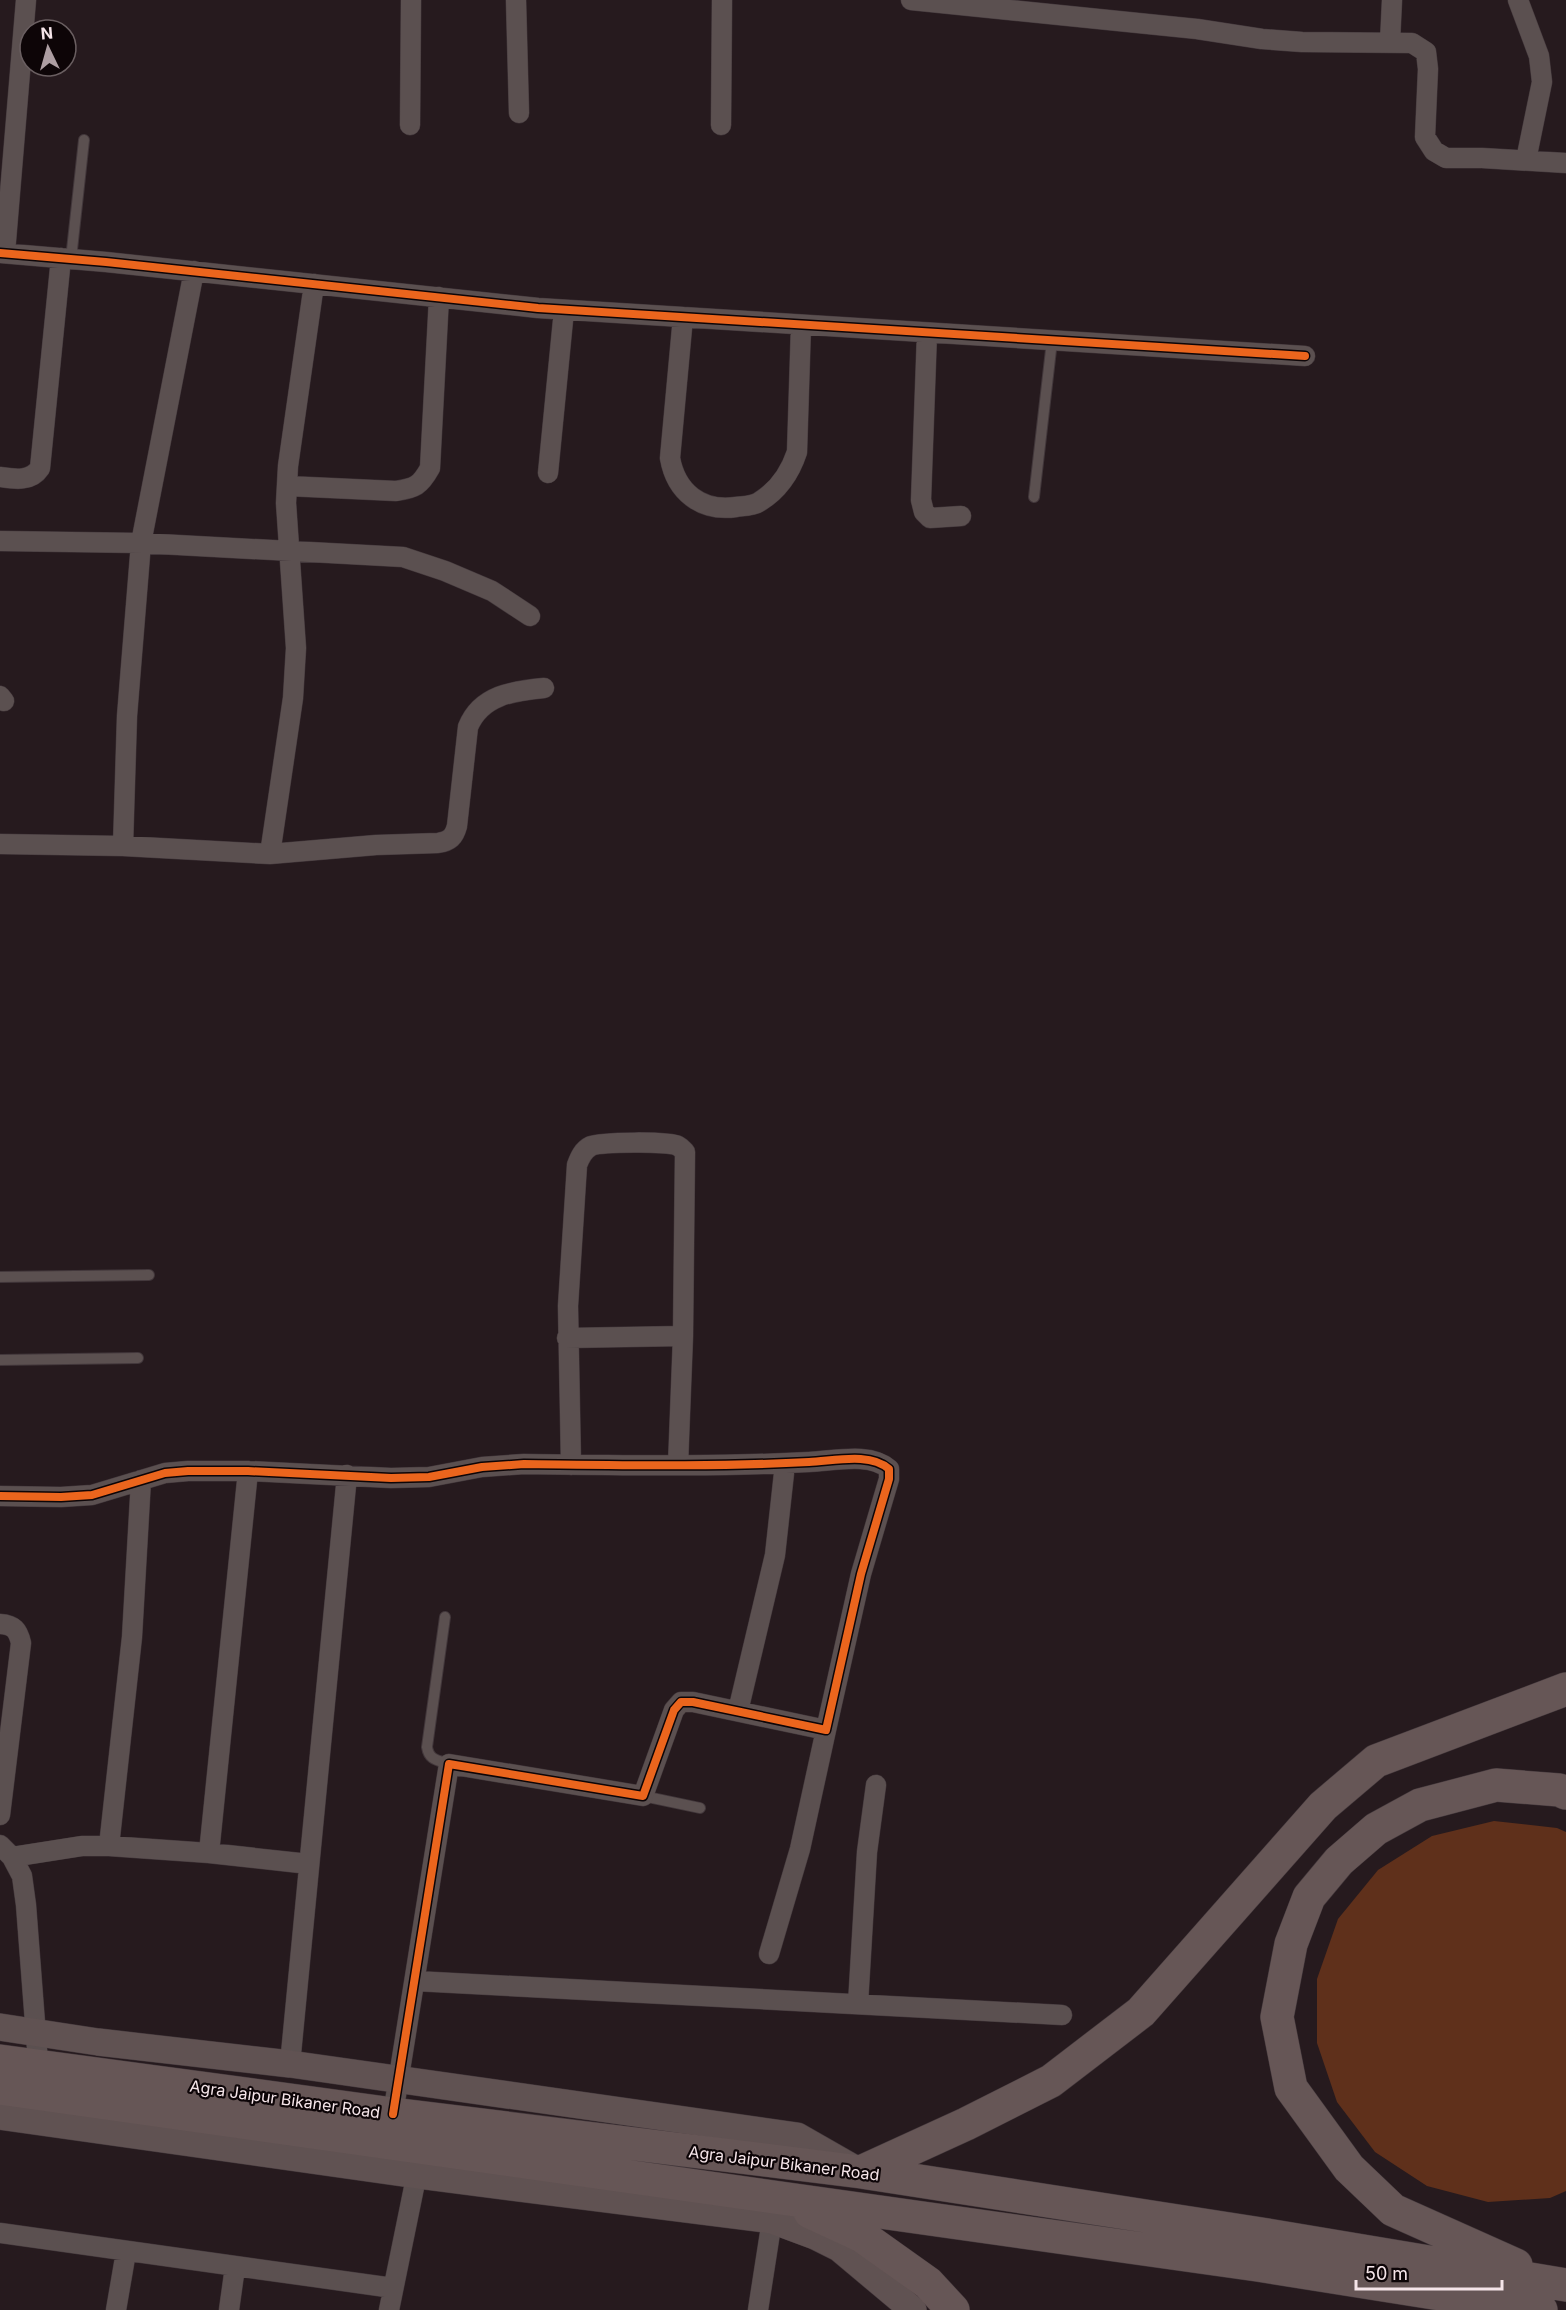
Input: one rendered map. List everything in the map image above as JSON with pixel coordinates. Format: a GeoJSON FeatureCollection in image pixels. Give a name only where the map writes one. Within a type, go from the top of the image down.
{"type":"FeatureCollection","features":[{"type":"Feature","properties":{"kind":"highway"},"geometry":{"type":"LineString","coordinates":[[861,2172],[966,2124],[1051,2081],[1141,2012],[1323,1806],[1376,1761],[1566,1689]]}},
{"type":"Feature","properties":{"kind":"highway"},"geometry":{"type":"LineString","coordinates":[[1556,2293],[1393,2210],[1348,2168],[1291,2088],[1277,2016],[1292,1944],[1309,1897],[1340,1861],[1376,1829],[1420,1804],[1496,1785],[1559,1790],[1566,1793]]}},
{"type":"Feature","properties":{"kind":"highway","name":"Agra Jaipur Bikaner Road"},"geometry":{"type":"LineString","coordinates":[[0,2061],[42,2094],[393,2114],[861,2172],[1255,2234],[1556,2293]]}},
{"type":"Feature","properties":{"kind":"highway","name":"Agra Jaipur Bikaner Road"},"geometry":{"type":"LineString","coordinates":[[0,2088],[419,2161],[774,2208],[1257,2265],[1556,2293]]}},
{"type":"Feature","properties":{"kind":"highway"},"geometry":{"type":"LineString","coordinates":[[774,2208],[862,2236],[928,2283],[953,2310]]}},
{"type":"Feature","properties":{"kind":"street"},"geometry":{"type":"LineString","coordinates":[[26,0],[3,253],[564,310],[1305,356]]}},
{"type":"Feature","properties":{"kind":"street"},"geometry":{"type":"LineString","coordinates":[[410,125],[411,0]]}},
{"type":"Feature","properties":{"kind":"street"},"geometry":{"type":"LineString","coordinates":[[516,0],[519,112]]}},
{"type":"Feature","properties":{"kind":"street"},"geometry":{"type":"LineString","coordinates":[[721,125],[722,0]]}},
{"type":"Feature","properties":{"kind":"street"},"geometry":{"type":"LineString","coordinates":[[911,0],[1197,29],[1262,39],[1412,43],[1426,52],[1428,69],[1425,137],[1434,151],[1446,158],[1566,163]]}},
{"type":"Feature","properties":{"kind":"street"},"geometry":{"type":"LineString","coordinates":[[1390,42],[1392,0]]}},
{"type":"Feature","properties":{"kind":"street"},"geometry":{"type":"LineString","coordinates":[[1518,0],[1539,56],[1542,82],[1526,160]]}},
{"type":"Feature","properties":{"kind":"street"},"geometry":{"type":"LineString","coordinates":[[0,477],[27,478],[36,475],[40,468],[66,258]]}},
{"type":"Feature","properties":{"kind":"street"},"geometry":{"type":"LineString","coordinates":[[123,846],[127,716],[141,543],[194,271]]}},
{"type":"Feature","properties":{"kind":"street"},"geometry":{"type":"LineString","coordinates":[[270,854],[293,698],[296,648],[288,550],[288,466],[314,284]]}},
{"type":"Feature","properties":{"kind":"street"},"geometry":{"type":"LineString","coordinates":[[287,486],[396,491],[411,489],[423,482],[430,468],[438,297]]}},
{"type":"Feature","properties":{"kind":"street"},"geometry":{"type":"LineString","coordinates":[[548,473],[564,310]]}},
{"type":"Feature","properties":{"kind":"street"},"geometry":{"type":"LineString","coordinates":[[683,317],[670,458],[673,474],[687,493],[705,505],[728,508],[757,504],[778,487],[790,471],[797,452],[801,325]]}},
{"type":"Feature","properties":{"kind":"street"},"geometry":{"type":"LineString","coordinates":[[927,333],[921,500],[924,512],[930,518],[962,516]]}},
{"type":"Feature","properties":{"kind":"street"},"geometry":{"type":"LineString","coordinates":[[0,542],[141,543],[403,557],[445,570],[492,591],[530,616]]}},
{"type":"Feature","properties":{"kind":"street"},"geometry":{"type":"LineString","coordinates":[[0,844],[123,846],[270,854],[376,844],[448,841],[455,835],[457,826],[468,728],[473,716],[487,703],[502,694],[544,688]]}},
{"type":"Feature","properties":{"kind":"street"},"geometry":{"type":"LineString","coordinates":[[571,1465],[567,1338],[577,1165],[581,1155],[591,1147],[602,1143],[668,1144],[679,1146],[685,1152],[683,1336],[678,1465]]}},
{"type":"Feature","properties":{"kind":"street"},"geometry":{"type":"LineString","coordinates":[[567,1338],[683,1336]]}},
{"type":"Feature","properties":{"kind":"street"},"geometry":{"type":"LineString","coordinates":[[0,1496],[92,1495],[165,1473],[188,1471],[248,1471],[391,1478],[429,1477],[482,1467],[524,1464],[785,1464],[867,1459],[882,1462],[890,1469],[889,1479],[861,1574],[800,1849],[769,1954]]}},
{"type":"Feature","properties":{"kind":"street"},"geometry":{"type":"LineString","coordinates":[[738,1711],[774,1555],[785,1464]]}},
{"type":"Feature","properties":{"kind":"street"},"geometry":{"type":"LineString","coordinates":[[209,1853],[248,1471]]}},
{"type":"Feature","properties":{"kind":"street"},"geometry":{"type":"LineString","coordinates":[[290,2064],[347,1475]]}},
{"type":"Feature","properties":{"kind":"street"},"geometry":{"type":"LineString","coordinates":[[109,1846],[132,1636],[141,1480]]}},
{"type":"Feature","properties":{"kind":"street"},"geometry":{"type":"LineString","coordinates":[[0,1624],[11,1625],[19,1633],[21,1643],[5,1733],[0,1815]]}},
{"type":"Feature","properties":{"kind":"street"},"geometry":{"type":"LineString","coordinates":[[393,2114],[449,1764],[643,1796],[674,1710],[681,1702],[693,1702],[826,1730]]}},
{"type":"Feature","properties":{"kind":"street"},"geometry":{"type":"LineString","coordinates":[[858,2004],[867,1852],[876,1785]]}},
{"type":"Feature","properties":{"kind":"street"},"geometry":{"type":"LineString","coordinates":[[0,2116],[42,2094],[22,1876],[6,1851],[109,1846],[209,1853],[309,1864]]}},
{"type":"Feature","properties":{"kind":"street"},"geometry":{"type":"LineString","coordinates":[[415,1981],[1062,2014]]}},
{"type":"Feature","properties":{"kind":"street"},"geometry":{"type":"LineString","coordinates":[[0,2027],[98,2042],[290,2064],[797,2136],[861,2172]]}},
{"type":"Feature","properties":{"kind":"street"},"geometry":{"type":"LineString","coordinates":[[389,2310],[419,2161]]}},
{"type":"Feature","properties":{"kind":"street"},"geometry":{"type":"LineString","coordinates":[[758,2310],[774,2208],[815,2236],[839,2248],[913,2310]]}},
{"type":"Feature","properties":{"kind":"street"},"geometry":{"type":"LineString","coordinates":[[0,2233],[393,2289]]}},
{"type":"Feature","properties":{"kind":"street"},"geometry":{"type":"LineString","coordinates":[[116,2310],[126,2252]]}},
{"type":"Feature","properties":{"kind":"street"},"geometry":{"type":"LineString","coordinates":[[229,2310],[235,2267]]}},
{"type":"Feature","properties":{"kind":"lane"},"geometry":{"type":"LineString","coordinates":[[66,258],[84,140]]}},
{"type":"Feature","properties":{"kind":"lane"},"geometry":{"type":"LineString","coordinates":[[1034,497],[1052,341]]}},
{"type":"Feature","properties":{"kind":"lane"},"geometry":{"type":"LineString","coordinates":[[0,1276],[149,1275]]}},
{"type":"Feature","properties":{"kind":"lane"},"geometry":{"type":"LineString","coordinates":[[0,1360],[138,1358]]}},
{"type":"Feature","properties":{"kind":"lane"},"geometry":{"type":"LineString","coordinates":[[445,1617],[427,1747],[428,1755],[433,1759],[449,1764]]}},
{"type":"Feature","properties":{"kind":"lane"},"geometry":{"type":"LineString","coordinates":[[643,1796],[700,1808]]}},
{"type":"Feature","properties":{"kind":"shaded area"},"geometry":{"type":"Polygon","coordinates":[[[1494,1821],[1557,1828],[1566,1832],[1566,2191],[1550,2198],[1488,2202],[1427,2186],[1375,2152],[1337,2102],[1317,2043],[1317,1979],[1338,1919],[1378,1870],[1432,1836],[1494,1821]]]}},
{"type":"Feature","properties":{"kind":"cycle path"},"geometry":{"type":"LineString","coordinates":[[0,253],[106,262],[538,308],[1305,356]]}},
{"type":"Feature","properties":{"kind":"cycle path"},"geometry":{"type":"LineString","coordinates":[[0,1496],[92,1495],[165,1473],[188,1471],[248,1471],[391,1478],[429,1477],[482,1467],[524,1464],[738,1465],[851,1459],[872,1461],[889,1469],[889,1479],[861,1574],[826,1730],[693,1702],[681,1702],[674,1710],[643,1796],[449,1764],[393,2114]]}}]}
